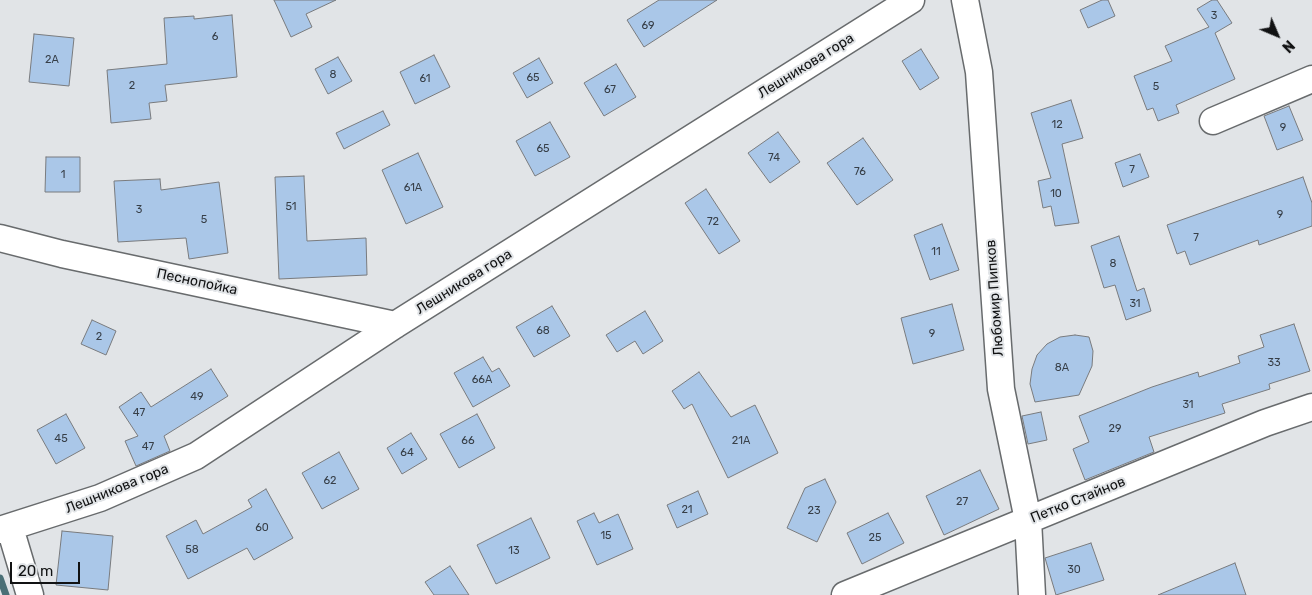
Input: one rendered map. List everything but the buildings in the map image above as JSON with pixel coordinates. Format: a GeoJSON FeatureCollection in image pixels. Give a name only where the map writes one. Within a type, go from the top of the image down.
{"type":"FeatureCollection","features":[{"type":"Feature","properties":{"kind":"street","name":"Лешникова гора"},"geometry":{"type":"LineString","coordinates":[[5,529],[100,498],[196,456],[875,11],[911,0]]}},
{"type":"Feature","properties":{"kind":"street","name":"Любомир Пипков"},"geometry":{"type":"LineString","coordinates":[[965,0],[979,72],[1001,389],[1028,520],[1032,595]]}},
{"type":"Feature","properties":{"kind":"street"},"geometry":{"type":"LineString","coordinates":[[1213,121],[1312,79]]}},
{"type":"Feature","properties":{"kind":"street","name":"Песнопойка"},"geometry":{"type":"LineString","coordinates":[[0,238],[62,254],[395,325]]}},
{"type":"Feature","properties":{"kind":"street","name":"Петко Стайнов"},"geometry":{"type":"LineString","coordinates":[[845,595],[1265,423],[1312,407]]}},
{"type":"Feature","properties":{"kind":"street"},"geometry":{"type":"LineString","coordinates":[[5,529],[30,595]]}},
{"type":"Feature","properties":{"kind":"waterway"},"geometry":{"type":"LineString","coordinates":[[0,578],[6,595]]}}]}
